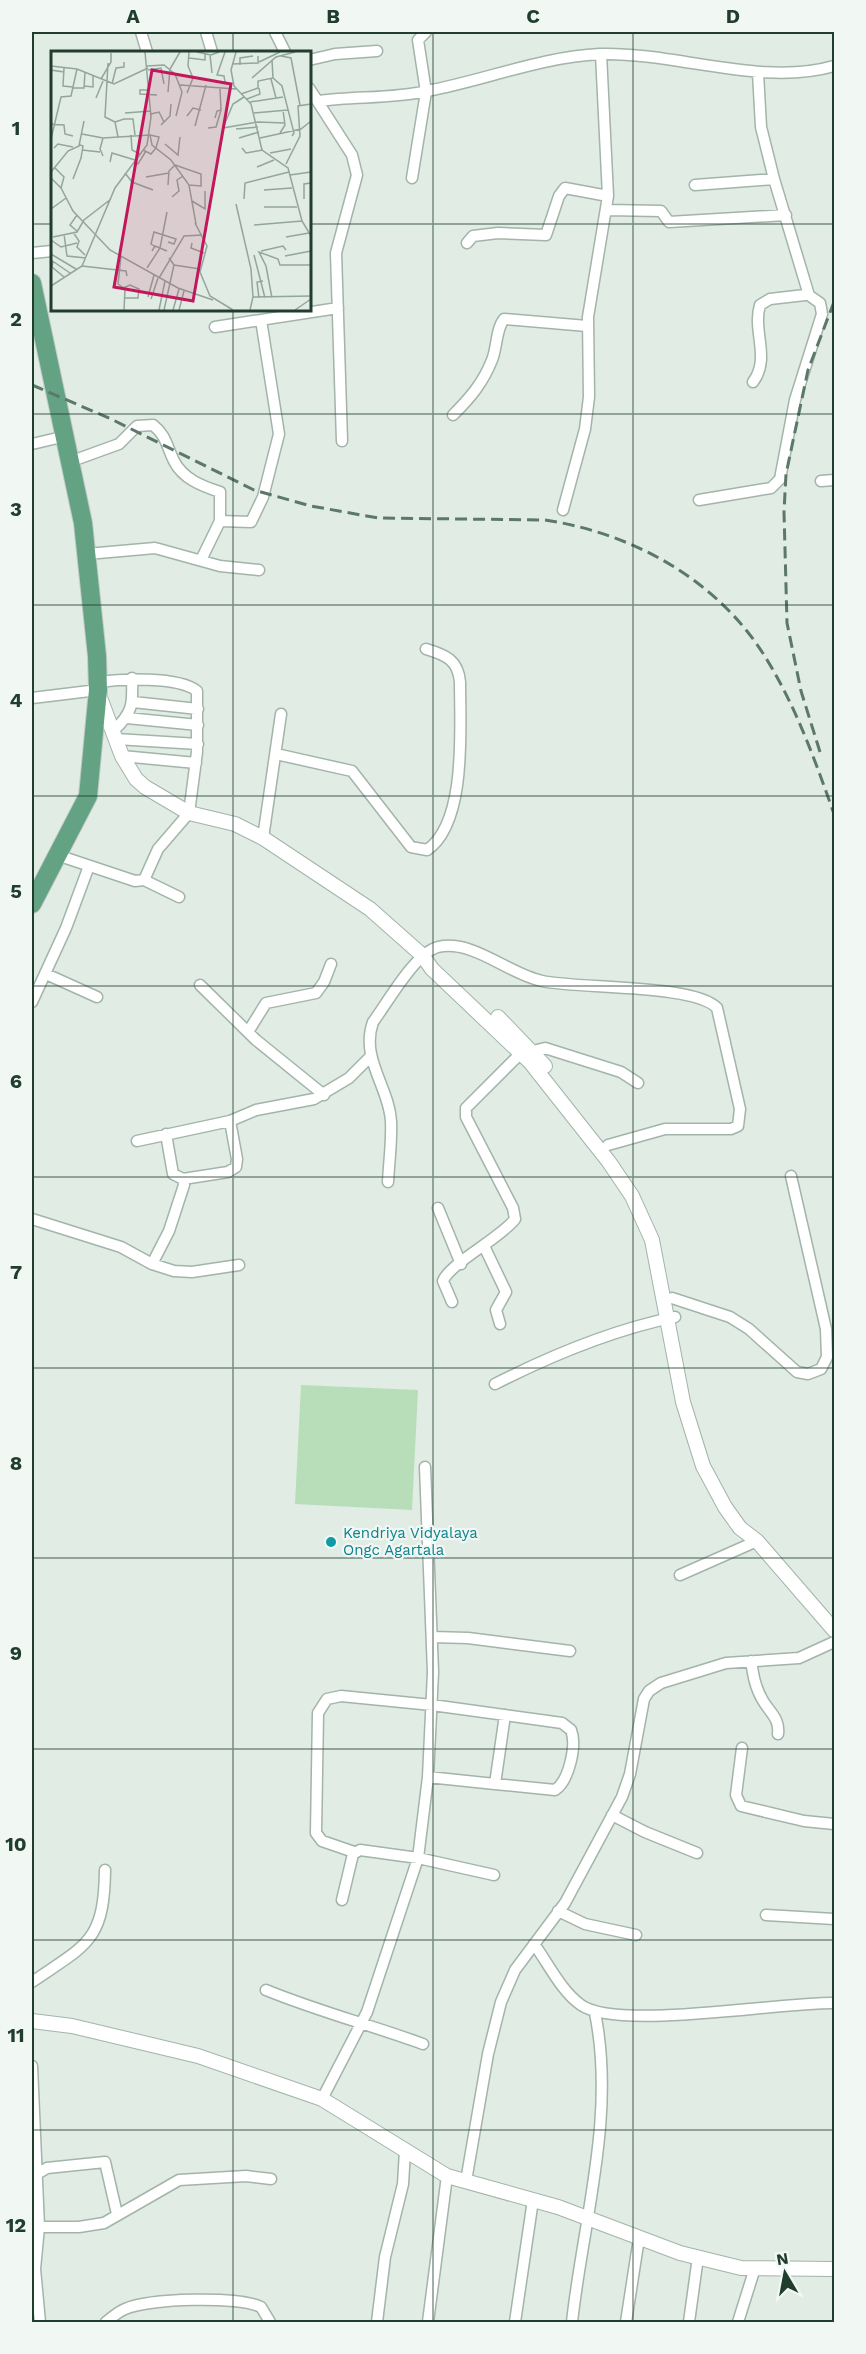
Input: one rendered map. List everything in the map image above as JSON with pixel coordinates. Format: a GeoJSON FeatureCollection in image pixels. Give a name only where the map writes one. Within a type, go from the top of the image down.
{"type":"FeatureCollection","features":[{"type":"Feature","properties":{"kind":"main road"},"geometry":{"type":"LineString","coordinates":[[32,283],[72,461],[87,554],[98,686],[88,796],[32,902]]}},
{"type":"Feature","properties":{"kind":"street"},"geometry":{"type":"LineString","coordinates":[[141,32],[147,51]]}},
{"type":"Feature","properties":{"kind":"street"},"geometry":{"type":"LineString","coordinates":[[206,32],[212,51]]}},
{"type":"Feature","properties":{"kind":"street"},"geometry":{"type":"LineString","coordinates":[[275,32],[284,51]]}},
{"type":"Feature","properties":{"kind":"street"},"geometry":{"type":"LineString","coordinates":[[412,178],[426,92],[418,42],[426,32]]}},
{"type":"Feature","properties":{"kind":"street"},"geometry":{"type":"LineString","coordinates":[[310,60],[335,54],[377,51]]}},
{"type":"Feature","properties":{"kind":"street"},"geometry":{"type":"LineString","coordinates":[[563,510],[585,429],[589,385],[588,326],[607,210],[601,54]]}},
{"type":"Feature","properties":{"kind":"street"},"geometry":{"type":"LineString","coordinates":[[319,101],[426,92],[556,58],[601,54],[702,62],[758,73],[823,69],[834,66]]}},
{"type":"Feature","properties":{"kind":"street"},"geometry":{"type":"LineString","coordinates":[[699,501],[771,488],[780,479],[795,400],[822,314],[820,303],[807,294],[786,214],[774,179],[761,128],[758,73]]}},
{"type":"Feature","properties":{"kind":"street"},"geometry":{"type":"LineString","coordinates":[[310,89],[352,155],[357,175],[336,253],[342,441]]}},
{"type":"Feature","properties":{"kind":"street"},"geometry":{"type":"LineString","coordinates":[[695,185],[774,179]]}},
{"type":"Feature","properties":{"kind":"street"},"geometry":{"type":"LineString","coordinates":[[467,243],[476,235],[492,233],[546,235],[559,196],[565,188],[608,196]]}},
{"type":"Feature","properties":{"kind":"street"},"geometry":{"type":"LineString","coordinates":[[607,210],[661,211],[669,222],[786,214]]}},
{"type":"Feature","properties":{"kind":"street"},"geometry":{"type":"LineString","coordinates":[[32,253],[51,251]]}},
{"type":"Feature","properties":{"kind":"street"},"geometry":{"type":"LineString","coordinates":[[753,382],[759,374],[762,360],[760,305],[766,300],[807,294]]}},
{"type":"Feature","properties":{"kind":"street"},"geometry":{"type":"LineString","coordinates":[[215,327],[338,308]]}},
{"type":"Feature","properties":{"kind":"street"},"geometry":{"type":"LineString","coordinates":[[453,415],[483,381],[504,319],[588,326]]}},
{"type":"Feature","properties":{"kind":"street"},"geometry":{"type":"LineString","coordinates":[[220,520],[251,522],[263,497],[269,466],[277,447],[279,434],[261,320]]}},
{"type":"Feature","properties":{"kind":"street"},"geometry":{"type":"LineString","coordinates":[[72,461],[119,444],[137,426],[153,425],[161,431],[175,462],[183,472],[194,482],[220,492],[220,520],[201,560]]}},
{"type":"Feature","properties":{"kind":"street"},"geometry":{"type":"LineString","coordinates":[[32,444],[66,436]]}},
{"type":"Feature","properties":{"kind":"street"},"geometry":{"type":"LineString","coordinates":[[821,481],[834,480]]}},
{"type":"Feature","properties":{"kind":"street"},"geometry":{"type":"LineString","coordinates":[[87,554],[151,548],[230,568],[259,570]]}},
{"type":"Feature","properties":{"kind":"street"},"geometry":{"type":"LineString","coordinates":[[276,754],[352,771],[359,777],[411,847],[427,850],[437,843],[454,808],[460,682],[458,667],[452,659],[426,649]]}},
{"type":"Feature","properties":{"kind":"street"},"geometry":{"type":"LineString","coordinates":[[114,735],[127,718],[132,702],[132,678]]}},
{"type":"Feature","properties":{"kind":"street"},"geometry":{"type":"LineString","coordinates":[[32,698],[132,678],[194,688],[198,694],[198,744],[189,813],[158,849],[144,880]]}},
{"type":"Feature","properties":{"kind":"street"},"geometry":{"type":"LineString","coordinates":[[98,686],[122,756],[136,778],[145,787],[189,813],[235,824],[263,838],[370,909],[422,955],[432,969],[530,1056],[608,1145],[648,1228],[671,1317],[682,1402],[700,1459],[725,1507],[741,1528],[757,1541],[833,1625]]}},
{"type":"Feature","properties":{"kind":"street"},"geometry":{"type":"LineString","coordinates":[[132,702],[198,709]]}},
{"type":"Feature","properties":{"kind":"street"},"geometry":{"type":"LineString","coordinates":[[263,838],[281,714]]}},
{"type":"Feature","properties":{"kind":"street"},"geometry":{"type":"LineString","coordinates":[[127,718],[198,726]]}},
{"type":"Feature","properties":{"kind":"street"},"geometry":{"type":"LineString","coordinates":[[114,735],[198,744]]}},
{"type":"Feature","properties":{"kind":"street"},"geometry":{"type":"LineString","coordinates":[[122,756],[196,763]]}},
{"type":"Feature","properties":{"kind":"street"},"geometry":{"type":"LineString","coordinates":[[57,855],[135,881],[144,880],[179,897]]}},
{"type":"Feature","properties":{"kind":"street"},"geometry":{"type":"LineString","coordinates":[[32,1002],[46,974],[89,866]]}},
{"type":"Feature","properties":{"kind":"street"},"geometry":{"type":"LineString","coordinates":[[388,1182],[391,1120],[368,1041],[373,1022],[422,955],[441,947],[456,947],[542,981],[653,990],[712,1002],[721,1019],[740,1109],[738,1126],[731,1129],[650,1131],[608,1145]]}},
{"type":"Feature","properties":{"kind":"street"},"geometry":{"type":"LineString","coordinates":[[248,1032],[266,1003],[316,993],[324,982],[331,963]]}},
{"type":"Feature","properties":{"kind":"street"},"geometry":{"type":"LineString","coordinates":[[46,974],[97,997]]}},
{"type":"Feature","properties":{"kind":"street"},"geometry":{"type":"LineString","coordinates":[[200,985],[248,1032],[324,1095]]}},
{"type":"Feature","properties":{"kind":"street"},"geometry":{"type":"LineString","coordinates":[[452,1302],[443,1281],[446,1275],[512,1223],[514,1213],[466,1117],[466,1108],[530,1056],[545,1048],[621,1072],[638,1083]]}},
{"type":"Feature","properties":{"kind":"street"},"geometry":{"type":"LineString","coordinates":[[137,1141],[230,1121],[256,1110],[305,1102],[324,1095],[349,1078],[371,1056]]}},
{"type":"Feature","properties":{"kind":"street"},"geometry":{"type":"LineString","coordinates":[[530,1056],[613,1159],[656,1225],[672,1298],[671,1317]]}},
{"type":"Feature","properties":{"kind":"street"},"geometry":{"type":"LineString","coordinates":[[166,1134],[173,1174],[183,1179],[228,1172],[237,1167],[230,1121]]}},
{"type":"Feature","properties":{"kind":"street"},"geometry":{"type":"LineString","coordinates":[[672,1298],[730,1317],[749,1329],[797,1371],[808,1374],[821,1369],[827,1357],[826,1329],[791,1176]]}},
{"type":"Feature","properties":{"kind":"street"},"geometry":{"type":"LineString","coordinates":[[152,1264],[173,1219],[184,1187],[183,1179]]}},
{"type":"Feature","properties":{"kind":"street"},"geometry":{"type":"LineString","coordinates":[[438,1208],[461,1264]]}},
{"type":"Feature","properties":{"kind":"street"},"geometry":{"type":"LineString","coordinates":[[32,1219],[121,1247],[152,1264],[192,1272],[239,1265]]}},
{"type":"Feature","properties":{"kind":"street"},"geometry":{"type":"LineString","coordinates":[[484,1246],[506,1292],[496,1310],[500,1324]]}},
{"type":"Feature","properties":{"kind":"street"},"geometry":{"type":"LineString","coordinates":[[495,1384],[554,1355],[671,1317]]}},
{"type":"Feature","properties":{"kind":"street"},"geometry":{"type":"LineString","coordinates":[[322,2099],[362,2022],[418,1858],[428,1777],[432,1705],[432,1637],[425,1467]]}},
{"type":"Feature","properties":{"kind":"street"},"geometry":{"type":"LineString","coordinates":[[680,1575],[757,1541]]}},
{"type":"Feature","properties":{"kind":"street"},"geometry":{"type":"LineString","coordinates":[[432,1637],[507,1642],[570,1651]]}},
{"type":"Feature","properties":{"kind":"street"},"geometry":{"type":"LineString","coordinates":[[466,2181],[488,2054],[501,2002],[515,1970],[558,1911],[612,1815],[630,1774],[644,1700],[649,1691],[662,1683],[726,1663],[799,1658],[834,1642]]}},
{"type":"Feature","properties":{"kind":"street"},"geometry":{"type":"LineString","coordinates":[[752,1661],[756,1687],[762,1701],[777,1719],[778,1734]]}},
{"type":"Feature","properties":{"kind":"street"},"geometry":{"type":"LineString","coordinates":[[428,1777],[555,1790],[566,1775],[574,1743],[568,1726],[432,1705],[341,1696],[327,1699],[321,1704],[318,1713],[316,1833],[322,1841],[354,1852],[360,1850],[418,1858],[494,1875]]}},
{"type":"Feature","properties":{"kind":"street"},"geometry":{"type":"LineString","coordinates":[[495,1784],[505,1715]]}},
{"type":"Feature","properties":{"kind":"street"},"geometry":{"type":"LineString","coordinates":[[742,1748],[736,1795],[741,1806],[804,1821],[834,1824]]}},
{"type":"Feature","properties":{"kind":"street"},"geometry":{"type":"LineString","coordinates":[[612,1815],[697,1853]]}},
{"type":"Feature","properties":{"kind":"street"},"geometry":{"type":"LineString","coordinates":[[342,1900],[354,1852]]}},
{"type":"Feature","properties":{"kind":"street"},"geometry":{"type":"LineString","coordinates":[[32,1982],[77,1951],[97,1930],[105,1902],[105,1870]]}},
{"type":"Feature","properties":{"kind":"street"},"geometry":{"type":"LineString","coordinates":[[558,1911],[585,1924],[636,1935]]}},
{"type":"Feature","properties":{"kind":"street"},"geometry":{"type":"LineString","coordinates":[[766,1915],[834,1919]]}},
{"type":"Feature","properties":{"kind":"street"},"geometry":{"type":"LineString","coordinates":[[534,1944],[568,1994],[595,2013],[656,2015],[834,2003]]}},
{"type":"Feature","properties":{"kind":"street"},"geometry":{"type":"LineString","coordinates":[[266,1990],[312,2009],[362,2022],[423,2044]]}},
{"type":"Feature","properties":{"kind":"street"},"geometry":{"type":"LineString","coordinates":[[572,2322],[576,2281],[589,2219],[603,2068],[595,2013]]}},
{"type":"Feature","properties":{"kind":"street"},"geometry":{"type":"LineString","coordinates":[[32,2020],[72,2026],[198,2056],[322,2099],[447,2176],[533,2200],[698,2257],[741,2268],[834,2269]]}},
{"type":"Feature","properties":{"kind":"street"},"geometry":{"type":"LineString","coordinates":[[32,2066],[33,2176],[39,2227],[35,2269],[40,2322]]}},
{"type":"Feature","properties":{"kind":"street"},"geometry":{"type":"LineString","coordinates":[[376,2322],[385,2257],[403,2184],[405,2151]]}},
{"type":"Feature","properties":{"kind":"street"},"geometry":{"type":"LineString","coordinates":[[33,2176],[47,2168],[105,2162],[117,2214]]}},
{"type":"Feature","properties":{"kind":"street"},"geometry":{"type":"LineString","coordinates":[[39,2227],[79,2227],[104,2223],[179,2180],[246,2176],[271,2180]]}},
{"type":"Feature","properties":{"kind":"street"},"geometry":{"type":"LineString","coordinates":[[428,2322],[447,2176]]}},
{"type":"Feature","properties":{"kind":"street"},"geometry":{"type":"LineString","coordinates":[[515,2322],[533,2200]]}},
{"type":"Feature","properties":{"kind":"street"},"geometry":{"type":"LineString","coordinates":[[626,2322],[639,2238]]}},
{"type":"Feature","properties":{"kind":"street"},"geometry":{"type":"LineString","coordinates":[[689,2322],[698,2257]]}},
{"type":"Feature","properties":{"kind":"street"},"geometry":{"type":"LineString","coordinates":[[738,2322],[755,2268]]}},
{"type":"Feature","properties":{"kind":"street"},"geometry":{"type":"LineString","coordinates":[[106,2322],[124,2309],[134,2306],[170,2301],[238,2300],[261,2307],[270,2322]]}},
{"type":"Feature","properties":{"kind":"green space"},"geometry":{"type":"Polygon","coordinates":[[[301,1385],[418,1390],[412,1510],[295,1504],[301,1385]]]}},
{"type":"Feature","properties":{"kind":"railway"},"geometry":{"type":"LineString","coordinates":[[820,752],[801,691],[787,623],[784,512],[786,474],[808,370],[834,302]]}},
{"type":"Feature","properties":{"kind":"railway"},"geometry":{"type":"LineString","coordinates":[[32,385],[111,419],[254,490],[311,506],[378,518],[545,520],[577,526],[640,548],[697,582],[722,604],[764,655],[795,713],[834,814]]}},
{"type":"Feature","properties":{"kind":"place","name":"Kendriya Vidyalaya Ongc Agartala"},"geometry":{"type":"Point","coordinates":[331,1542]}}]}
